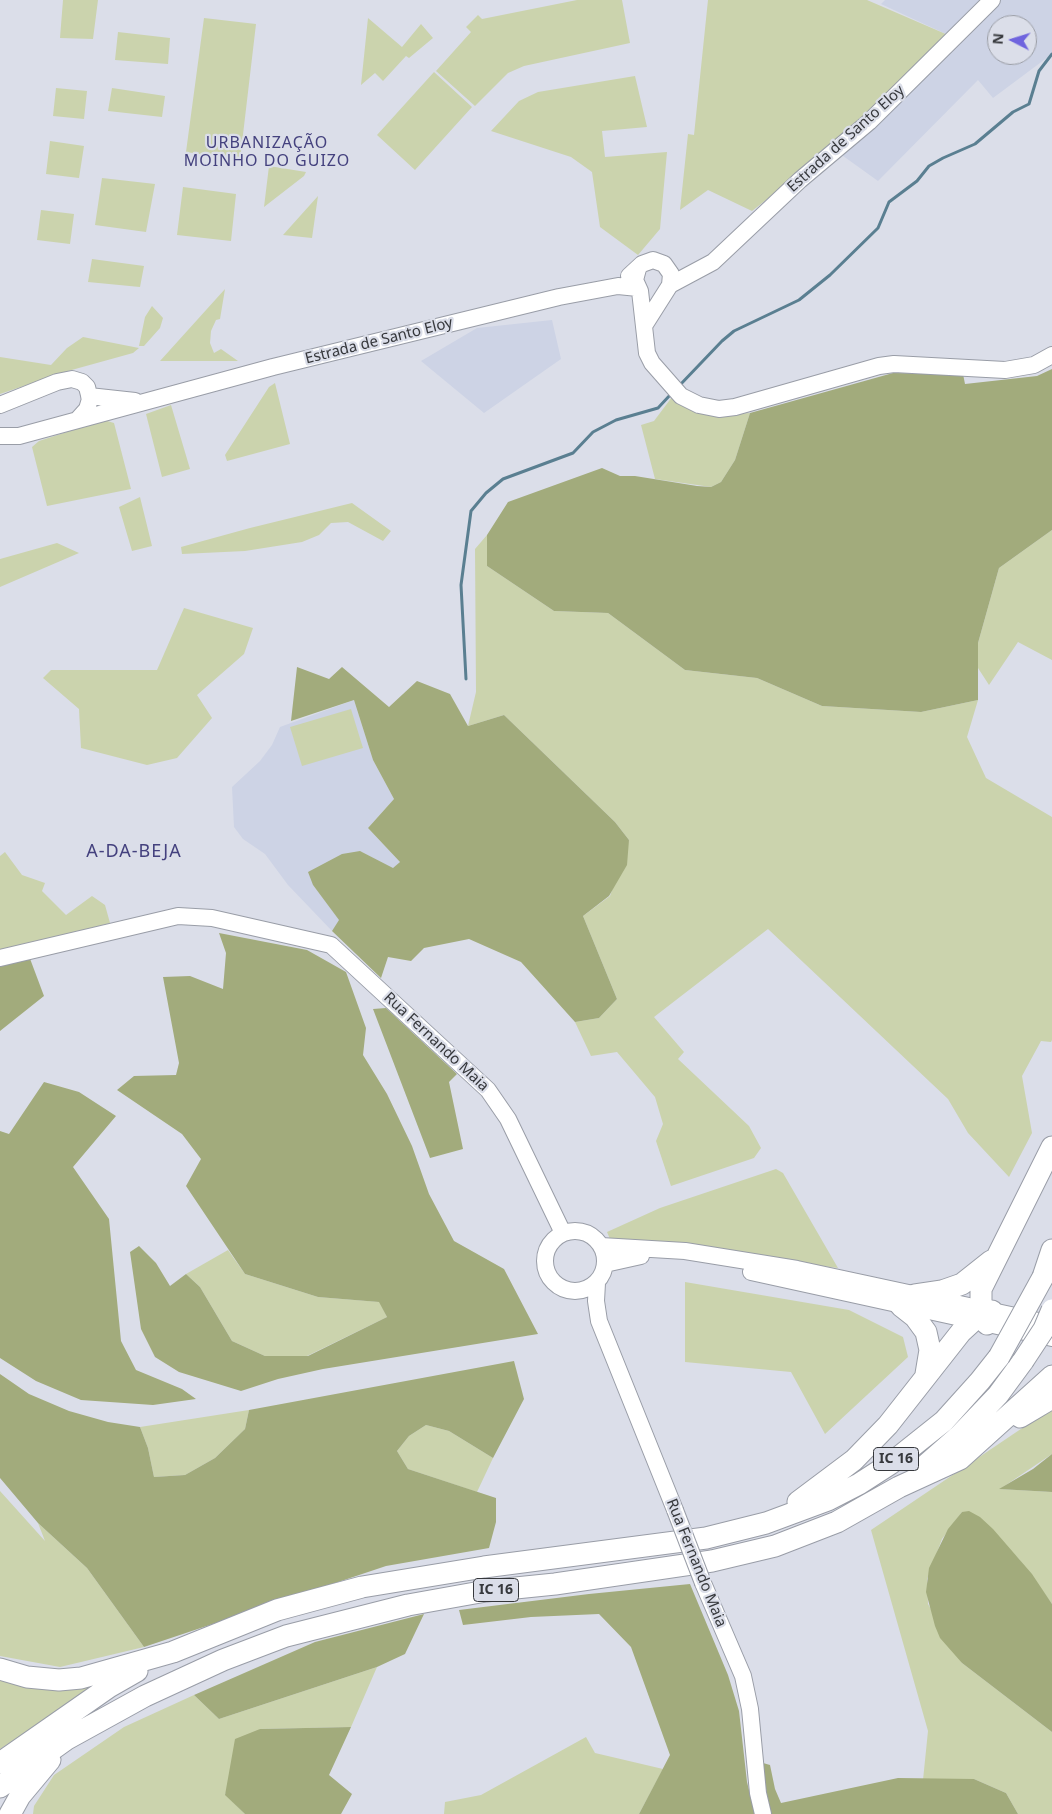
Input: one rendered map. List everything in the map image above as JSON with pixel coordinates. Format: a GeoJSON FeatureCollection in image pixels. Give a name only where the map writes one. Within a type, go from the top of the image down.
{"type":"FeatureCollection","features":[{"type":"Feature","properties":{"kind":"highway"},"geometry":{"type":"LineString","coordinates":[[766,1523],[819,1488],[854,1460],[888,1425],[960,1332],[983,1316],[981,1289],[1052,1147]]}},
{"type":"Feature","properties":{"kind":"highway"},"geometry":{"type":"LineString","coordinates":[[925,1377],[930,1359],[929,1340],[908,1301],[962,1284],[984,1268],[1003,1245]]}},
{"type":"Feature","properties":{"kind":"highway","name":"IC 16"},"geometry":{"type":"LineString","coordinates":[[172,1652],[277,1610],[362,1588],[484,1567],[706,1538],[766,1523],[828,1500],[890,1464],[944,1421],[980,1381],[999,1357],[1043,1277],[1052,1250]]}},
{"type":"Feature","properties":{"kind":"highway","name":"IC 16"},"geometry":{"type":"LineString","coordinates":[[67,1739],[145,1696],[224,1660],[286,1636],[416,1604],[486,1591],[712,1561],[775,1546],[837,1522],[900,1487],[959,1436],[998,1395],[1044,1329],[1052,1310]]}},
{"type":"Feature","properties":{"kind":"highway"},"geometry":{"type":"LineString","coordinates":[[900,1487],[960,1459],[1052,1376]]}},
{"type":"Feature","properties":{"kind":"highway"},"geometry":{"type":"LineString","coordinates":[[985,1438],[1052,1398]]}},
{"type":"Feature","properties":{"kind":"highway"},"geometry":{"type":"LineString","coordinates":[[0,1669],[28,1677],[59,1680],[81,1678],[172,1652]]}},
{"type":"Feature","properties":{"kind":"highway"},"geometry":{"type":"LineString","coordinates":[[0,1763],[109,1687],[172,1652]]}},
{"type":"Feature","properties":{"kind":"highway"},"geometry":{"type":"LineString","coordinates":[[0,1788],[67,1739]]}},
{"type":"Feature","properties":{"kind":"highway"},"geometry":{"type":"LineString","coordinates":[[15,1805],[67,1739]]}},
{"type":"Feature","properties":{"kind":"main road","name":"Estrada de Santo Eloy"},"geometry":{"type":"LineString","coordinates":[[669,288],[713,262],[800,180],[869,122],[992,0]]}},
{"type":"Feature","properties":{"kind":"main road"},"geometry":{"type":"LineString","coordinates":[[644,326],[669,288],[671,280],[668,268],[664,264],[653,260],[642,264],[638,269],[635,280],[639,290],[647,353],[652,363],[681,396],[699,406],[719,408],[735,407],[879,366],[894,364],[1005,370],[1034,365],[1052,355]]}},
{"type":"Feature","properties":{"kind":"main road"},"geometry":{"type":"LineString","coordinates":[[668,268],[696,272]]}},
{"type":"Feature","properties":{"kind":"main road","name":"Estrada de Santo Eloy"},"geometry":{"type":"LineString","coordinates":[[618,286],[638,269]]}},
{"type":"Feature","properties":{"kind":"main road","name":"Estrada de Santo Eloy"},"geometry":{"type":"LineString","coordinates":[[0,436],[19,436],[405,334],[559,297],[618,286],[639,290]]}},
{"type":"Feature","properties":{"kind":"main road"},"geometry":{"type":"LineString","coordinates":[[639,290],[650,297],[656,296],[669,288]]}},
{"type":"Feature","properties":{"kind":"main road"},"geometry":{"type":"LineString","coordinates":[[1,405],[57,382],[72,379],[82,382],[87,388],[89,396],[88,407],[78,419]]}},
{"type":"Feature","properties":{"kind":"main road","name":"Estrada de Santo Eloy"},"geometry":{"type":"LineString","coordinates":[[89,396],[142,402]]}},
{"type":"Feature","properties":{"kind":"main road","name":"Rua Fernando Maia"},"geometry":{"type":"LineString","coordinates":[[0,958],[178,916],[212,918],[331,945],[488,1090],[508,1119],[563,1233]]}},
{"type":"Feature","properties":{"kind":"main road"},"geometry":{"type":"LineString","coordinates":[[580,1231],[596,1239],[601,1246],[605,1264],[597,1282],[581,1291],[572,1292],[554,1284],[547,1276],[544,1266],[548,1246],[563,1233],[580,1231]]}},
{"type":"Feature","properties":{"kind":"main road"},"geometry":{"type":"LineString","coordinates":[[601,1246],[685,1250],[797,1269],[908,1301]]}},
{"type":"Feature","properties":{"kind":"main road"},"geometry":{"type":"LineString","coordinates":[[605,1264],[642,1256],[696,1260],[983,1316],[1052,1324]]}},
{"type":"Feature","properties":{"kind":"main road","name":"Rua Fernando Maia"},"geometry":{"type":"LineString","coordinates":[[597,1282],[596,1301],[599,1321],[703,1583],[743,1676],[750,1709],[758,1793],[763,1814]]}},
{"type":"Feature","properties":{"kind":"main road","name":"Rua Fernando Maia"},"geometry":{"type":"LineString","coordinates":[[572,1292],[599,1321]]}},
{"type":"Feature","properties":{"kind":"main road"},"geometry":{"type":"LineString","coordinates":[[983,1316],[1052,1338]]}},
{"type":"Feature","properties":{"kind":"shaded area"},"geometry":{"type":"Polygon","coordinates":[[[885,0],[1052,0],[1052,54],[993,98],[978,80],[878,181],[832,148],[948,35],[881,4],[885,0]]]}},
{"type":"Feature","properties":{"kind":"shaded area"},"geometry":{"type":"Polygon","coordinates":[[[552,320],[561,359],[484,413],[421,361],[477,328],[552,320]]]}},
{"type":"Feature","properties":{"kind":"shaded area"},"geometry":{"type":"Polygon","coordinates":[[[354,700],[373,760],[394,799],[368,828],[400,862],[393,869],[362,852],[313,885],[340,920],[332,931],[288,885],[265,854],[243,839],[234,827],[232,787],[260,761],[272,745],[280,727],[354,700]]]}},
{"type":"Feature","properties":{"kind":"green space"},"geometry":{"type":"Polygon","coordinates":[[[63,0],[98,0],[93,39],[60,38],[63,0]]]}},
{"type":"Feature","properties":{"kind":"green space"},"geometry":{"type":"Polygon","coordinates":[[[577,0],[622,0],[630,43],[524,66],[508,73],[475,106],[436,71],[471,32],[466,27],[478,15],[482,19],[577,0]]]}},
{"type":"Feature","properties":{"kind":"green space"},"geometry":{"type":"Polygon","coordinates":[[[708,0],[867,0],[948,35],[832,148],[752,211],[708,190],[680,210],[688,134],[694,135],[708,0]]]}},
{"type":"Feature","properties":{"kind":"green space"},"geometry":{"type":"Polygon","coordinates":[[[204,18],[256,24],[240,160],[186,152],[204,18]]]}},
{"type":"Feature","properties":{"kind":"green space"},"geometry":{"type":"Polygon","coordinates":[[[368,18],[402,47],[421,24],[433,38],[409,58],[406,56],[383,81],[375,73],[361,85],[368,18]]]}},
{"type":"Feature","properties":{"kind":"green space"},"geometry":{"type":"Polygon","coordinates":[[[118,32],[170,38],[168,64],[115,60],[118,32]]]}},
{"type":"Feature","properties":{"kind":"green space"},"geometry":{"type":"Polygon","coordinates":[[[434,72],[472,107],[415,170],[377,135],[434,72]]]}},
{"type":"Feature","properties":{"kind":"green space"},"geometry":{"type":"Polygon","coordinates":[[[635,76],[647,127],[602,131],[605,157],[667,152],[660,229],[638,255],[600,227],[592,172],[571,157],[491,131],[519,101],[538,92],[635,76]]]}},
{"type":"Feature","properties":{"kind":"green space"},"geometry":{"type":"Polygon","coordinates":[[[56,88],[87,91],[84,119],[53,116],[56,88]]]}},
{"type":"Feature","properties":{"kind":"green space"},"geometry":{"type":"Polygon","coordinates":[[[112,88],[165,96],[162,117],[108,111],[112,88]]]}},
{"type":"Feature","properties":{"kind":"green space"},"geometry":{"type":"Polygon","coordinates":[[[50,141],[84,146],[79,178],[46,174],[50,141]]]}},
{"type":"Feature","properties":{"kind":"green space"},"geometry":{"type":"Polygon","coordinates":[[[269,166],[306,172],[304,176],[264,207],[269,166]]]}},
{"type":"Feature","properties":{"kind":"green space"},"geometry":{"type":"Polygon","coordinates":[[[102,178],[155,184],[146,232],[95,225],[102,178]]]}},
{"type":"Feature","properties":{"kind":"green space"},"geometry":{"type":"Polygon","coordinates":[[[183,187],[236,194],[231,241],[177,235],[183,187]]]}},
{"type":"Feature","properties":{"kind":"green space"},"geometry":{"type":"Polygon","coordinates":[[[318,196],[312,238],[283,235],[318,196]]]}},
{"type":"Feature","properties":{"kind":"green space"},"geometry":{"type":"Polygon","coordinates":[[[41,210],[74,214],[70,244],[37,240],[41,210]]]}},
{"type":"Feature","properties":{"kind":"green space"},"geometry":{"type":"Polygon","coordinates":[[[92,259],[144,266],[140,287],[88,282],[92,259]]]}},
{"type":"Feature","properties":{"kind":"green space"},"geometry":{"type":"Polygon","coordinates":[[[225,289],[220,319],[216,320],[211,331],[210,343],[214,353],[221,349],[238,361],[160,361],[225,289]]]}},
{"type":"Feature","properties":{"kind":"green space"},"geometry":{"type":"Polygon","coordinates":[[[152,306],[163,318],[160,328],[144,346],[139,346],[145,317],[152,306]]]}},
{"type":"Feature","properties":{"kind":"green space"},"geometry":{"type":"Polygon","coordinates":[[[83,337],[139,348],[133,353],[68,371],[0,394],[0,357],[51,365],[67,348],[83,337]]]}},
{"type":"Feature","properties":{"kind":"green space"},"geometry":{"type":"Polygon","coordinates":[[[1052,369],[1052,530],[999,568],[978,643],[978,700],[921,712],[822,706],[757,678],[685,670],[608,613],[554,611],[487,566],[487,535],[508,502],[602,468],[620,476],[635,476],[697,486],[711,487],[721,482],[735,460],[750,413],[893,373],[963,374],[965,384],[1037,376],[1052,369]]]}},
{"type":"Feature","properties":{"kind":"green space"},"geometry":{"type":"Polygon","coordinates":[[[275,383],[290,444],[227,461],[225,455],[269,387],[275,383]]]}},
{"type":"Feature","properties":{"kind":"green space"},"geometry":{"type":"Polygon","coordinates":[[[672,397],[730,414],[750,413],[735,460],[721,482],[711,487],[655,479],[641,425],[654,421],[672,397]]]}},
{"type":"Feature","properties":{"kind":"green space"},"geometry":{"type":"Polygon","coordinates":[[[171,405],[190,469],[162,477],[146,414],[171,405]]]}},
{"type":"Feature","properties":{"kind":"green space"},"geometry":{"type":"Polygon","coordinates":[[[104,420],[114,423],[131,489],[47,506],[32,447],[39,441],[104,420]]]}},
{"type":"Feature","properties":{"kind":"green space"},"geometry":{"type":"Polygon","coordinates":[[[140,497],[152,546],[132,551],[119,507],[140,497]]]}},
{"type":"Feature","properties":{"kind":"green space"},"geometry":{"type":"Polygon","coordinates":[[[352,503],[391,531],[383,541],[348,522],[331,523],[319,535],[302,542],[245,551],[182,554],[181,547],[352,503]]]}},
{"type":"Feature","properties":{"kind":"green space"},"geometry":{"type":"Polygon","coordinates":[[[1052,530],[1052,660],[1018,642],[989,685],[978,668],[978,643],[999,568],[1052,530]]]}},
{"type":"Feature","properties":{"kind":"green space"},"geometry":{"type":"Polygon","coordinates":[[[487,535],[487,566],[554,611],[608,613],[685,670],[757,678],[822,706],[921,712],[978,700],[967,737],[986,778],[1052,817],[1052,1040],[1051,1042],[1041,1041],[1022,1076],[1032,1133],[1009,1177],[968,1133],[948,1099],[768,929],[654,1017],[684,1052],[678,1059],[749,1126],[761,1148],[754,1158],[671,1186],[656,1141],[663,1124],[655,1097],[617,1052],[591,1056],[575,1022],[599,1018],[617,999],[583,916],[610,896],[629,840],[615,822],[504,715],[468,726],[476,692],[475,549],[487,535]]]}},
{"type":"Feature","properties":{"kind":"green space"},"geometry":{"type":"Polygon","coordinates":[[[57,543],[79,553],[0,587],[0,559],[57,543]]]}},
{"type":"Feature","properties":{"kind":"green space"},"geometry":{"type":"Polygon","coordinates":[[[184,608],[253,628],[244,654],[197,695],[212,718],[177,758],[147,765],[81,748],[79,709],[43,678],[51,670],[157,670],[184,608]]]}},
{"type":"Feature","properties":{"kind":"green space"},"geometry":{"type":"Polygon","coordinates":[[[297,667],[329,679],[342,667],[389,707],[417,681],[450,694],[468,726],[504,715],[615,822],[629,840],[627,865],[609,896],[583,916],[617,999],[599,1018],[575,1022],[521,962],[469,939],[424,948],[411,961],[388,957],[381,978],[332,931],[339,920],[313,885],[308,872],[342,854],[360,851],[393,868],[400,862],[368,828],[394,799],[373,760],[354,700],[291,721],[297,667]]]}},
{"type":"Feature","properties":{"kind":"green space"},"geometry":{"type":"Polygon","coordinates":[[[351,709],[363,748],[302,766],[290,727],[351,709]]]}},
{"type":"Feature","properties":{"kind":"green space"},"geometry":{"type":"Polygon","coordinates":[[[5,852],[22,875],[45,883],[42,891],[66,915],[92,896],[105,905],[110,923],[0,952],[0,856],[5,852]]]}},
{"type":"Feature","properties":{"kind":"green space"},"geometry":{"type":"Polygon","coordinates":[[[219,933],[307,950],[346,972],[366,1028],[363,1055],[387,1094],[412,1146],[429,1194],[454,1241],[504,1269],[538,1334],[323,1369],[278,1379],[241,1391],[179,1372],[155,1357],[141,1329],[130,1252],[139,1246],[156,1263],[170,1286],[186,1274],[200,1287],[232,1341],[265,1356],[308,1356],[387,1317],[379,1302],[318,1297],[245,1274],[186,1186],[201,1159],[182,1134],[117,1090],[134,1076],[176,1075],[179,1063],[163,977],[190,976],[223,989],[226,953],[219,933]]]}},
{"type":"Feature","properties":{"kind":"green space"},"geometry":{"type":"Polygon","coordinates":[[[29,956],[44,996],[0,1031],[0,964],[29,956]]]}},
{"type":"Feature","properties":{"kind":"green space"},"geometry":{"type":"Polygon","coordinates":[[[386,1008],[457,1074],[449,1082],[463,1149],[430,1158],[373,1009],[386,1008]]]}},
{"type":"Feature","properties":{"kind":"green space"},"geometry":{"type":"Polygon","coordinates":[[[44,1082],[79,1092],[116,1116],[73,1167],[109,1219],[121,1341],[136,1370],[182,1389],[196,1399],[153,1405],[81,1400],[36,1381],[0,1358],[0,1131],[9,1134],[44,1082]]]}},
{"type":"Feature","properties":{"kind":"green space"},"geometry":{"type":"Polygon","coordinates":[[[776,1169],[783,1173],[838,1268],[610,1239],[607,1232],[660,1208],[776,1169]]]}},
{"type":"Feature","properties":{"kind":"green space"},"geometry":{"type":"Polygon","coordinates":[[[228,1250],[245,1274],[318,1297],[380,1302],[387,1317],[307,1356],[265,1356],[232,1341],[200,1287],[186,1274],[228,1250]]]}},
{"type":"Feature","properties":{"kind":"green space"},"geometry":{"type":"Polygon","coordinates":[[[685,1282],[849,1310],[903,1337],[908,1357],[825,1434],[791,1372],[685,1362],[685,1282]]]}},
{"type":"Feature","properties":{"kind":"green space"},"geometry":{"type":"Polygon","coordinates":[[[514,1361],[524,1399],[493,1458],[449,1431],[426,1425],[409,1436],[397,1451],[408,1469],[496,1498],[496,1522],[489,1548],[386,1566],[144,1647],[87,1568],[38,1523],[0,1478],[0,1374],[29,1394],[69,1411],[108,1422],[140,1427],[148,1448],[154,1477],[185,1475],[215,1458],[245,1429],[249,1410],[514,1361]]]}},
{"type":"Feature","properties":{"kind":"green space"},"geometry":{"type":"Polygon","coordinates":[[[1052,1408],[1052,1454],[1000,1489],[1052,1492],[1052,1604],[1018,1558],[962,1512],[942,1539],[927,1579],[928,1604],[962,1663],[1052,1732],[1052,1814],[1018,1814],[1006,1793],[974,1779],[923,1780],[928,1731],[871,1530],[1052,1408]]]}},
{"type":"Feature","properties":{"kind":"green space"},"geometry":{"type":"Polygon","coordinates":[[[249,1410],[245,1429],[215,1458],[185,1475],[154,1477],[148,1448],[140,1427],[249,1410]]]}},
{"type":"Feature","properties":{"kind":"green space"},"geometry":{"type":"Polygon","coordinates":[[[426,1425],[449,1431],[493,1458],[477,1492],[408,1469],[397,1451],[409,1436],[426,1425]]]}},
{"type":"Feature","properties":{"kind":"green space"},"geometry":{"type":"Polygon","coordinates":[[[1052,1454],[1052,1492],[999,1489],[1033,1469],[1052,1454]]]}},
{"type":"Feature","properties":{"kind":"green space"},"geometry":{"type":"Polygon","coordinates":[[[0,1491],[45,1541],[38,1523],[87,1568],[144,1647],[60,1667],[0,1656],[0,1491]]]}},
{"type":"Feature","properties":{"kind":"green space"},"geometry":{"type":"Polygon","coordinates":[[[969,1511],[980,1517],[993,1529],[1032,1574],[1052,1604],[1052,1732],[962,1663],[940,1638],[935,1626],[926,1592],[929,1568],[948,1529],[962,1512],[969,1511]]]}},
{"type":"Feature","properties":{"kind":"green space"},"geometry":{"type":"Polygon","coordinates":[[[690,1584],[728,1675],[739,1711],[747,1782],[755,1814],[639,1814],[670,1755],[631,1647],[599,1614],[531,1617],[463,1625],[459,1610],[690,1584]]]}},
{"type":"Feature","properties":{"kind":"green space"},"geometry":{"type":"Polygon","coordinates":[[[424,1614],[405,1654],[377,1667],[219,1719],[194,1695],[315,1642],[424,1614]]]}},
{"type":"Feature","properties":{"kind":"green space"},"geometry":{"type":"Polygon","coordinates":[[[377,1667],[351,1727],[260,1729],[225,1794],[245,1814],[33,1814],[34,1806],[54,1775],[124,1727],[194,1695],[219,1719],[377,1667]]]}},
{"type":"Feature","properties":{"kind":"green space"},"geometry":{"type":"Polygon","coordinates":[[[0,1674],[44,1685],[97,1686],[0,1749],[0,1674]]]}},
{"type":"Feature","properties":{"kind":"green space"},"geometry":{"type":"Polygon","coordinates":[[[351,1727],[329,1775],[352,1794],[341,1814],[245,1814],[225,1795],[235,1739],[260,1729],[351,1727]]]}},
{"type":"Feature","properties":{"kind":"green space"},"geometry":{"type":"Polygon","coordinates":[[[586,1737],[595,1753],[663,1769],[639,1814],[444,1814],[445,1802],[481,1795],[586,1737]]]}},
{"type":"Feature","properties":{"kind":"green space"},"geometry":{"type":"Polygon","coordinates":[[[763,1763],[770,1765],[775,1789],[781,1803],[898,1778],[974,1779],[1006,1793],[1018,1814],[769,1814],[763,1763]]]}},
{"type":"Feature","properties":{"kind":"waterway"},"geometry":{"type":"LineString","coordinates":[[679,386],[734,331],[799,300],[830,275],[878,228],[889,202],[917,181],[929,166],[975,144],[1013,112],[1029,104],[1039,71],[1052,54]]}},
{"type":"Feature","properties":{"kind":"waterway"},"geometry":{"type":"LineString","coordinates":[[466,679],[461,585],[471,511],[486,493],[503,479],[573,453],[593,432],[616,420],[658,408],[671,394]]}},
{"type":"Feature","properties":{"kind":"district","name":"URBANIZAÇÃO MOINHO DO GUIZO"},"geometry":{"type":"Point","coordinates":[267,152]}},
{"type":"Feature","properties":{"kind":"district","name":"A-DA-BEJA"},"geometry":{"type":"Point","coordinates":[134,852]}}]}
